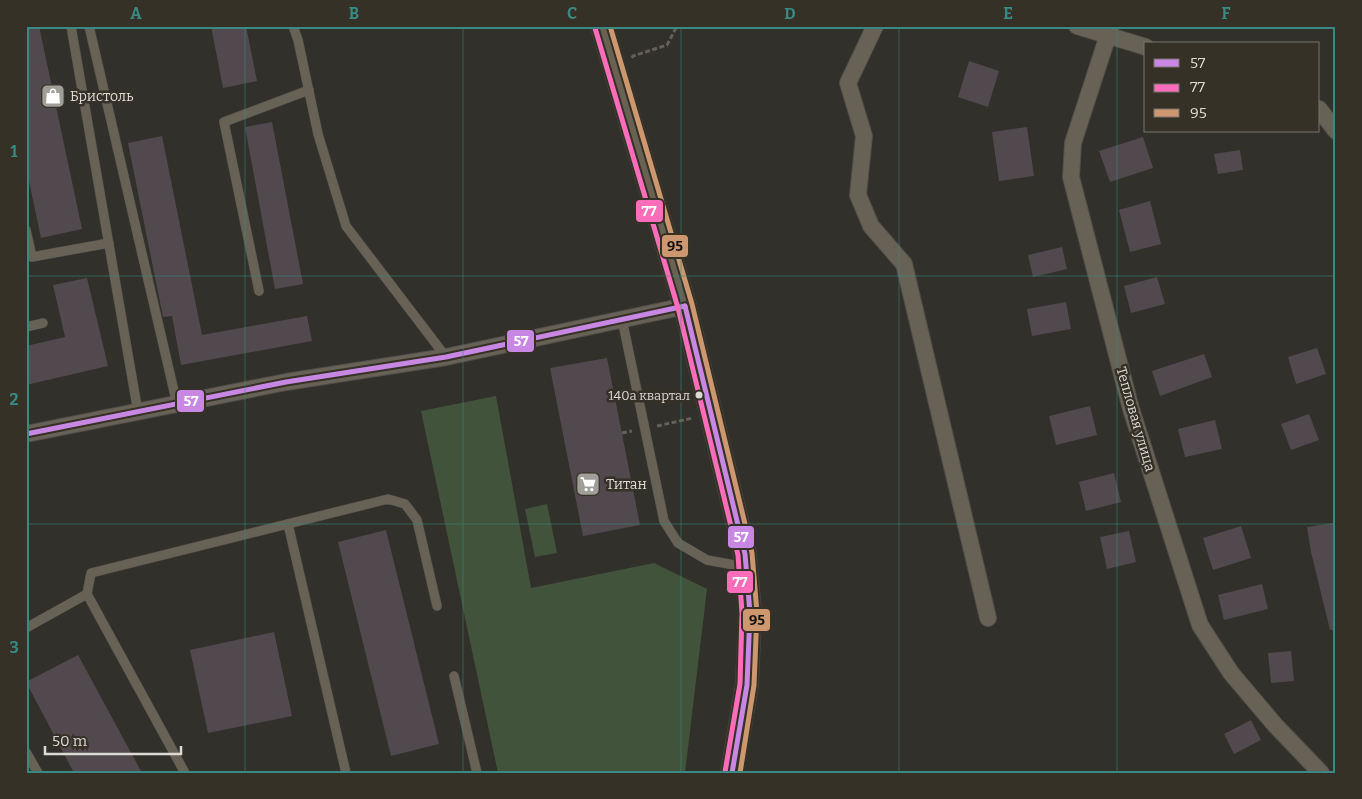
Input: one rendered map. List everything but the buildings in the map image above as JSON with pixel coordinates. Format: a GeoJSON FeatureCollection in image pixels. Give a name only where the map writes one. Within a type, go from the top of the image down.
{"type":"FeatureCollection","features":[{"type":"Feature","properties":{"kind":"street"},"geometry":{"type":"LineString","coordinates":[[602,26],[685,306],[745,554],[750,613],[747,685],[732,773]]}},
{"type":"Feature","properties":{"kind":"street"},"geometry":{"type":"LineString","coordinates":[[875,26],[848,83],[864,136],[858,195],[871,226],[904,264],[988,618]]}},
{"type":"Feature","properties":{"kind":"street"},"geometry":{"type":"LineString","coordinates":[[1077,26],[1110,31],[1144,46]]}},
{"type":"Feature","properties":{"kind":"street","name":"Тепловая улица"},"geometry":{"type":"LineString","coordinates":[[1110,31],[1074,143],[1071,177],[1131,409],[1200,625],[1231,673],[1275,725],[1321,773]]}},
{"type":"Feature","properties":{"kind":"street"},"geometry":{"type":"LineString","coordinates":[[1320,110],[1336,115]]}},
{"type":"Feature","properties":{"kind":"street"},"geometry":{"type":"LineString","coordinates":[[1320,111],[1336,131]]}},
{"type":"Feature","properties":{"kind":"street"},"geometry":{"type":"LineString","coordinates":[[26,434],[286,382],[446,357],[685,306]]}},
{"type":"Feature","properties":{"kind":"lane"},"geometry":{"type":"LineString","coordinates":[[71,26],[138,412]]}},
{"type":"Feature","properties":{"kind":"lane"},"geometry":{"type":"LineString","coordinates":[[89,26],[177,404]]}},
{"type":"Feature","properties":{"kind":"lane"},"geometry":{"type":"LineString","coordinates":[[293,26],[298,40],[318,134],[346,226],[446,357]]}},
{"type":"Feature","properties":{"kind":"lane"},"geometry":{"type":"LineString","coordinates":[[260,291],[224,122],[309,90]]}},
{"type":"Feature","properties":{"kind":"lane"},"geometry":{"type":"LineString","coordinates":[[26,230],[32,257],[109,242]]}},
{"type":"Feature","properties":{"kind":"lane"},"geometry":{"type":"LineString","coordinates":[[622,320],[664,521],[678,543],[706,560],[746,567]]}},
{"type":"Feature","properties":{"kind":"lane"},"geometry":{"type":"LineString","coordinates":[[26,327],[43,322]]}},
{"type":"Feature","properties":{"kind":"lane"},"geometry":{"type":"LineString","coordinates":[[185,773],[87,594],[91,573],[388,499],[405,504],[417,520],[437,606]]}},
{"type":"Feature","properties":{"kind":"lane"},"geometry":{"type":"LineString","coordinates":[[288,524],[346,773]]}},
{"type":"Feature","properties":{"kind":"lane"},"geometry":{"type":"LineString","coordinates":[[26,628],[87,594]]}},
{"type":"Feature","properties":{"kind":"lane"},"geometry":{"type":"LineString","coordinates":[[454,676],[477,773]]}},
{"type":"Feature","properties":{"kind":"lane"},"geometry":{"type":"LineString","coordinates":[[26,752],[38,773]]}},
{"type":"Feature","properties":{"kind":"path"},"geometry":{"type":"LineString","coordinates":[[630,62],[634,56],[667,45],[678,26]]}},
{"type":"Feature","properties":{"kind":"path"},"geometry":{"type":"LineString","coordinates":[[665,424],[694,418]]}},
{"type":"Feature","properties":{"kind":"green space"},"geometry":{"type":"Polygon","coordinates":[[[496,396],[531,588],[654,563],[707,589],[685,773],[498,773],[421,411],[496,396]]]}},
{"type":"Feature","properties":{"kind":"green space"},"geometry":{"type":"Polygon","coordinates":[[[547,504],[557,553],[535,557],[525,509],[547,504]]]}},
{"type":"Feature","properties":{"kind":"transit line","name":"95"},"geometry":{"type":"LineString","coordinates":[[610,26],[692,304],[752,553],[757,613],[754,685],[740,773]]}},
{"type":"Feature","properties":{"kind":"transit line","name":"77"},"geometry":{"type":"LineString","coordinates":[[595,28],[678,308],[738,555],[742,613],[740,684],[725,772]]}},
{"type":"Feature","properties":{"kind":"transit line","name":"57"},"geometry":{"type":"LineString","coordinates":[[685,306],[745,554],[750,613],[747,685],[732,773]]}},
{"type":"Feature","properties":{"kind":"transit line","name":"57"},"geometry":{"type":"LineString","coordinates":[[26,434],[286,382],[446,357],[685,306]]}},
{"type":"Feature","properties":{"kind":"place","name":"Бристоль"},"geometry":{"type":"Point","coordinates":[53,96]}},
{"type":"Feature","properties":{"kind":"place","name":"140а квартал"},"geometry":{"type":"Point","coordinates":[699,395]}},
{"type":"Feature","properties":{"kind":"place","name":"Титан"},"geometry":{"type":"Point","coordinates":[588,484]}}]}
